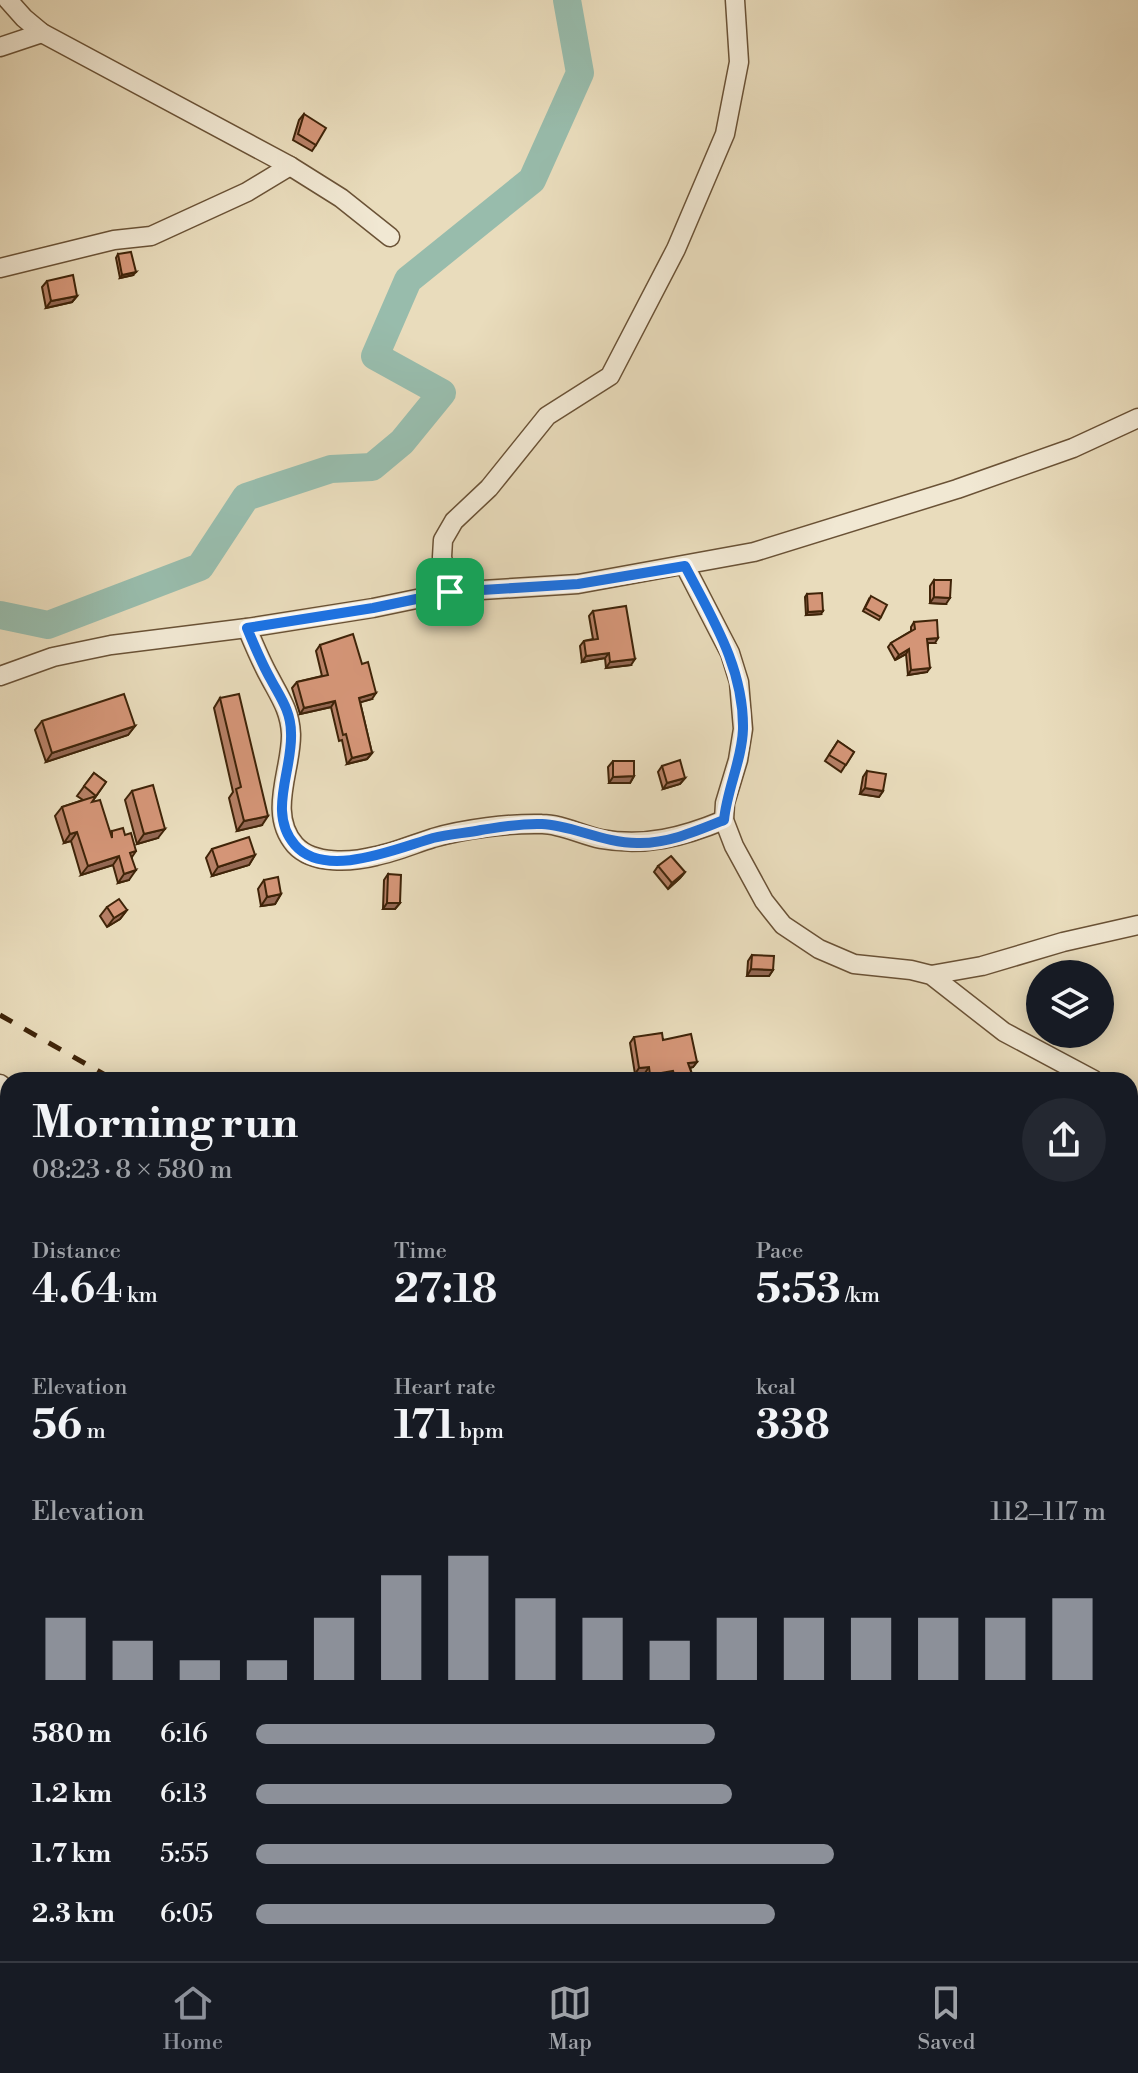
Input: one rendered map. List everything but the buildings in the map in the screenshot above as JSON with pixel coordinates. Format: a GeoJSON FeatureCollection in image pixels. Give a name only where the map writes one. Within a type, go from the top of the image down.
{"type":"FeatureCollection","features":[{"type":"Feature","properties":{"kind":"street"},"geometry":{"type":"LineString","coordinates":[[8,0],[42,33],[290,166],[341,198],[390,237]]}},
{"type":"Feature","properties":{"kind":"street"},"geometry":{"type":"LineString","coordinates":[[450,592],[442,557],[443,540],[454,521],[489,488],[547,416],[610,376],[676,249],[725,134],[739,62],[735,0]]}},
{"type":"Feature","properties":{"kind":"street"},"geometry":{"type":"LineString","coordinates":[[0,47],[42,33]]}},
{"type":"Feature","properties":{"kind":"street"},"geometry":{"type":"LineString","coordinates":[[0,268],[114,240],[151,236],[247,192],[290,166]]}},
{"type":"Feature","properties":{"kind":"street"},"geometry":{"type":"LineString","coordinates":[[0,676],[53,657],[111,645],[247,628],[450,592],[578,584],[754,552],[943,494],[1073,448],[1138,418]]}},
{"type":"Feature","properties":{"kind":"street"},"geometry":{"type":"LineString","coordinates":[[685,566],[730,653],[739,682],[743,729],[738,760],[725,803],[724,820],[739,857],[764,901],[783,925],[819,949],[854,964],[931,975],[982,966],[1063,942],[1138,925]]}},
{"type":"Feature","properties":{"kind":"street"},"geometry":{"type":"LineString","coordinates":[[247,628],[270,678],[285,701],[291,731],[290,757],[281,789],[284,816],[292,841],[312,857],[351,861],[375,857],[437,837],[544,824],[638,844],[673,839],[724,820]]}},
{"type":"Feature","properties":{"kind":"street"},"geometry":{"type":"LineString","coordinates":[[931,975],[1004,1032],[1079,1072]]}},
{"type":"Feature","properties":{"kind":"waterway"},"geometry":{"type":"LineString","coordinates":[[0,615],[48,625],[200,567],[246,497],[331,469],[372,467],[402,442],[442,393],[375,356],[408,280],[532,180],[580,73],[567,0]]}},
{"type":"Feature","properties":{"kind":"railway"},"geometry":{"type":"LineString","coordinates":[[0,1015],[100,1072]]}},
{"type":"Feature","properties":{"kind":"route"},"geometry":{"type":"LineString","coordinates":[[685,566],[730,653],[739,682],[743,729],[738,760],[725,803],[724,820],[673,839],[638,844],[544,824],[499,827],[437,837],[375,857],[351,861],[312,857],[301,851],[292,841],[284,816],[281,789],[290,757],[291,731],[285,701],[270,678],[247,628],[450,592],[578,584],[685,566]]}}]}
